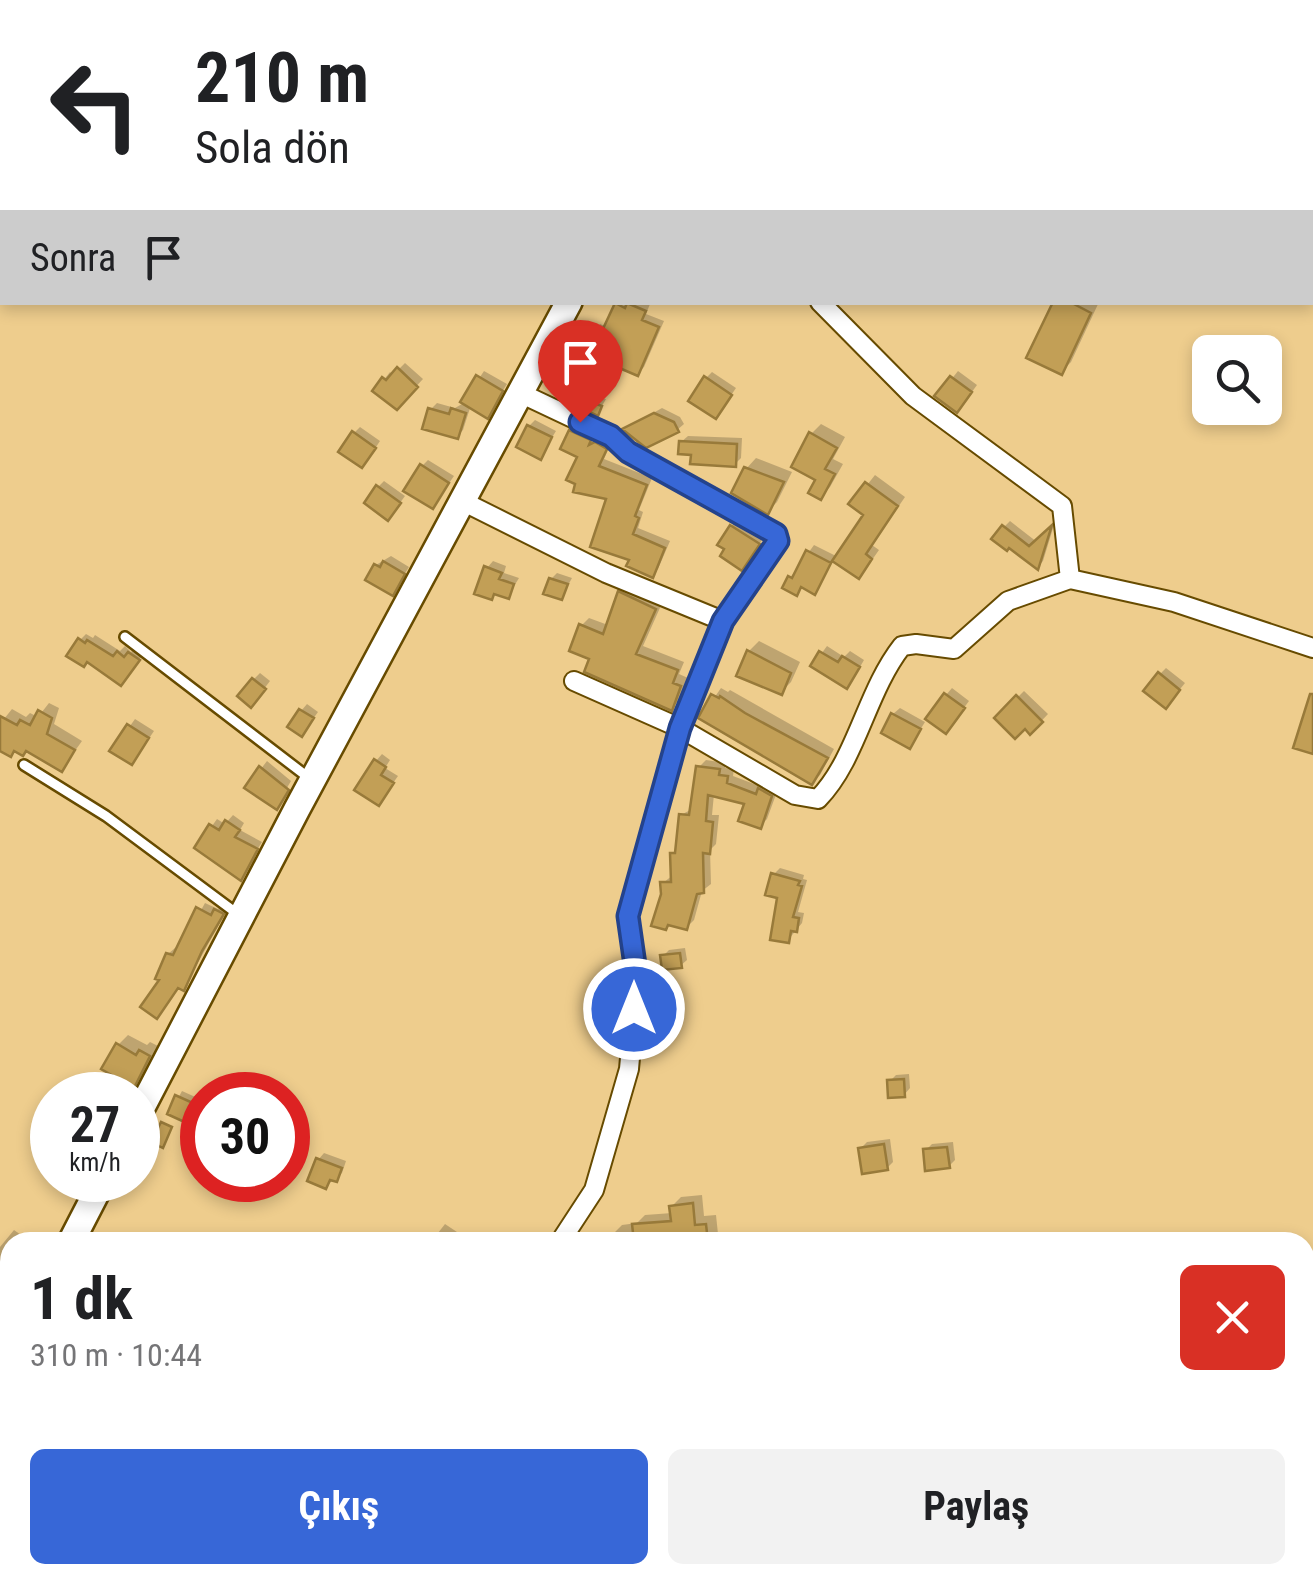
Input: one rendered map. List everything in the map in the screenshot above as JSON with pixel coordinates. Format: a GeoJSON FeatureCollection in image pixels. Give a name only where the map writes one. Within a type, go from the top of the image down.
{"type":"FeatureCollection","features":[{"type":"Feature","properties":{"kind":"street"},"geometry":{"type":"LineString","coordinates":[[160,1072],[567,305]]}},
{"type":"Feature","properties":{"kind":"street"},"geometry":{"type":"LineString","coordinates":[[823,305],[914,396],[1062,506],[1070,579]]}},
{"type":"Feature","properties":{"kind":"street"},"geometry":{"type":"LineString","coordinates":[[520,392],[611,436],[628,452],[776,534],[778,541],[723,621],[680,728],[628,916],[637,979],[629,1069],[594,1190],[567,1232]]}},
{"type":"Feature","properties":{"kind":"street"},"geometry":{"type":"LineString","coordinates":[[462,501],[606,574],[723,621]]}},
{"type":"Feature","properties":{"kind":"street"},"geometry":{"type":"LineString","coordinates":[[574,681],[680,728],[795,795],[818,800],[835,778],[868,703],[902,646],[954,648],[1008,602],[1070,579],[1174,602],[1313,648]]}},
{"type":"Feature","properties":{"kind":"street"},"geometry":{"type":"LineString","coordinates":[[76,1232],[92,1202]]}},
{"type":"Feature","properties":{"kind":"lane"},"geometry":{"type":"LineString","coordinates":[[125,636],[312,781]]}},
{"type":"Feature","properties":{"kind":"lane"},"geometry":{"type":"LineString","coordinates":[[24,765],[106,816],[241,916]]}},
{"type":"Feature","properties":{"kind":"building"},"geometry":{"type":"Polygon","coordinates":[[[614,305],[632,305],[646,311],[642,320],[659,327],[638,376],[582,352],[592,329],[601,333],[614,305]]]}},
{"type":"Feature","properties":{"kind":"building"},"geometry":{"type":"Polygon","coordinates":[[[1052,305],[1076,305],[1091,313],[1062,375],[1026,358],[1052,305]]]}},
{"type":"Feature","properties":{"kind":"building"},"geometry":{"type":"Polygon","coordinates":[[[397,367],[418,387],[397,410],[372,391],[382,377],[386,380],[397,367]]]}},
{"type":"Feature","properties":{"kind":"building"},"geometry":{"type":"Polygon","coordinates":[[[476,375],[503,391],[488,419],[460,402],[476,375]]]}},
{"type":"Feature","properties":{"kind":"building"},"geometry":{"type":"Polygon","coordinates":[[[704,376],[732,395],[716,419],[688,401],[704,376]]]}},
{"type":"Feature","properties":{"kind":"building"},"geometry":{"type":"Polygon","coordinates":[[[950,376],[972,392],[957,413],[934,396],[950,376]]]}},
{"type":"Feature","properties":{"kind":"building"},"geometry":{"type":"Polygon","coordinates":[[[575,387],[599,394],[596,404],[602,406],[598,416],[570,403],[575,387]]]}},
{"type":"Feature","properties":{"kind":"building"},"geometry":{"type":"Polygon","coordinates":[[[428,408],[449,414],[451,408],[466,413],[458,439],[422,429],[428,408]]]}},
{"type":"Feature","properties":{"kind":"building"},"geometry":{"type":"Polygon","coordinates":[[[654,413],[674,422],[679,432],[646,448],[622,429],[654,413]]]}},
{"type":"Feature","properties":{"kind":"building"},"geometry":{"type":"Polygon","coordinates":[[[527,425],[552,437],[541,460],[516,447],[527,425]]]}},
{"type":"Feature","properties":{"kind":"building"},"geometry":{"type":"Polygon","coordinates":[[[569,430],[591,440],[589,445],[595,442],[607,449],[599,466],[647,485],[635,516],[639,518],[633,534],[665,548],[653,578],[626,566],[629,560],[590,547],[606,499],[573,492],[575,484],[566,480],[577,457],[560,449],[569,430]]]}},
{"type":"Feature","properties":{"kind":"building"},"geometry":{"type":"Polygon","coordinates":[[[352,431],[376,448],[362,468],[338,452],[352,431]]]}},
{"type":"Feature","properties":{"kind":"building"},"geometry":{"type":"Polygon","coordinates":[[[809,432],[837,448],[825,469],[835,474],[821,500],[808,493],[815,480],[791,467],[809,432]]]}},
{"type":"Feature","properties":{"kind":"building"},"geometry":{"type":"Polygon","coordinates":[[[679,441],[737,444],[736,467],[690,464],[691,455],[678,454],[679,441]]]}},
{"type":"Feature","properties":{"kind":"building"},"geometry":{"type":"Polygon","coordinates":[[[420,464],[449,483],[433,509],[403,491],[420,464]]]}},
{"type":"Feature","properties":{"kind":"building"},"geometry":{"type":"Polygon","coordinates":[[[744,467],[784,482],[768,515],[731,493],[744,467]]]}},
{"type":"Feature","properties":{"kind":"building"},"geometry":{"type":"Polygon","coordinates":[[[865,482],[898,506],[866,554],[872,559],[859,579],[832,561],[863,515],[848,504],[865,482]]]}},
{"type":"Feature","properties":{"kind":"building"},"geometry":{"type":"Polygon","coordinates":[[[376,485],[401,503],[388,521],[364,503],[376,485]]]}},
{"type":"Feature","properties":{"kind":"building"},"geometry":{"type":"Polygon","coordinates":[[[730,525],[760,544],[742,571],[720,556],[724,549],[717,545],[730,525]]]}},
{"type":"Feature","properties":{"kind":"building"},"geometry":{"type":"Polygon","coordinates":[[[1002,525],[1029,546],[1052,525],[1038,570],[991,539],[1002,525]]]}},
{"type":"Feature","properties":{"kind":"building"},"geometry":{"type":"Polygon","coordinates":[[[806,550],[831,563],[815,595],[801,587],[797,596],[782,588],[788,576],[792,578],[806,550]]]}},
{"type":"Feature","properties":{"kind":"building"},"geometry":{"type":"Polygon","coordinates":[[[383,561],[405,574],[393,596],[365,580],[374,564],[380,567],[383,561]]]}},
{"type":"Feature","properties":{"kind":"building"},"geometry":{"type":"Polygon","coordinates":[[[484,566],[502,573],[499,579],[514,584],[509,599],[494,594],[492,600],[474,594],[484,566]]]}},
{"type":"Feature","properties":{"kind":"building"},"geometry":{"type":"Polygon","coordinates":[[[549,578],[568,584],[562,600],[543,594],[549,578]]]}},
{"type":"Feature","properties":{"kind":"building"},"geometry":{"type":"Polygon","coordinates":[[[618,591],[656,609],[636,654],[678,670],[673,683],[681,686],[672,711],[584,672],[589,659],[569,651],[579,624],[603,634],[618,591]]]}},
{"type":"Feature","properties":{"kind":"building"},"geometry":{"type":"Polygon","coordinates":[[[78,638],[113,656],[117,651],[124,657],[128,652],[140,660],[121,686],[87,662],[84,667],[66,656],[78,638]]]}},
{"type":"Feature","properties":{"kind":"building"},"geometry":{"type":"Polygon","coordinates":[[[747,650],[791,673],[782,695],[736,676],[747,650]]]}},
{"type":"Feature","properties":{"kind":"building"},"geometry":{"type":"Polygon","coordinates":[[[819,651],[838,662],[842,656],[860,667],[847,689],[810,666],[819,651]]]}},
{"type":"Feature","properties":{"kind":"building"},"geometry":{"type":"Polygon","coordinates":[[[1158,672],[1180,690],[1166,709],[1143,691],[1158,672]]]}},
{"type":"Feature","properties":{"kind":"building"},"geometry":{"type":"Polygon","coordinates":[[[252,678],[266,689],[251,708],[237,696],[252,678]]]}},
{"type":"Feature","properties":{"kind":"building"},"geometry":{"type":"Polygon","coordinates":[[[944,693],[965,708],[946,734],[925,719],[944,693]]]}},
{"type":"Feature","properties":{"kind":"building"},"geometry":{"type":"Polygon","coordinates":[[[711,694],[828,758],[812,785],[698,718],[711,694]]]}},
{"type":"Feature","properties":{"kind":"building"},"geometry":{"type":"Polygon","coordinates":[[[1313,694],[1313,754],[1293,748],[1313,694]]]}},
{"type":"Feature","properties":{"kind":"building"},"geometry":{"type":"Polygon","coordinates":[[[1016,695],[1043,722],[1030,735],[1025,729],[1015,739],[994,718],[1016,695]]]}},
{"type":"Feature","properties":{"kind":"building"},"geometry":{"type":"Polygon","coordinates":[[[299,709],[314,718],[302,737],[287,727],[299,709]]]}},
{"type":"Feature","properties":{"kind":"building"},"geometry":{"type":"Polygon","coordinates":[[[38,710],[52,718],[47,734],[75,750],[62,772],[26,751],[23,756],[14,751],[11,757],[0,751],[0,716],[17,725],[20,720],[30,725],[38,710]]]}},
{"type":"Feature","properties":{"kind":"building"},"geometry":{"type":"Polygon","coordinates":[[[891,713],[921,729],[910,749],[881,733],[891,713]]]}},
{"type":"Feature","properties":{"kind":"building"},"geometry":{"type":"Polygon","coordinates":[[[127,724],[149,738],[132,765],[109,751],[127,724]]]}},
{"type":"Feature","properties":{"kind":"building"},"geometry":{"type":"Polygon","coordinates":[[[374,759],[386,767],[381,775],[394,783],[379,806],[354,790],[374,759]]]}},
{"type":"Feature","properties":{"kind":"building"},"geometry":{"type":"Polygon","coordinates":[[[259,766],[289,790],[277,810],[244,788],[259,766]]]}},
{"type":"Feature","properties":{"kind":"building"},"geometry":{"type":"Polygon","coordinates":[[[696,766],[720,769],[719,775],[728,776],[727,783],[756,794],[758,788],[772,796],[761,829],[738,821],[744,804],[708,795],[706,821],[713,822],[710,854],[703,853],[704,893],[697,894],[687,930],[668,925],[666,930],[651,926],[661,894],[660,882],[671,882],[670,853],[675,853],[679,814],[689,815],[696,766]]]}},
{"type":"Feature","properties":{"kind":"building"},"geometry":{"type":"Polygon","coordinates":[[[225,820],[240,830],[235,837],[258,849],[241,881],[194,848],[209,824],[219,830],[225,820]]]}},
{"type":"Feature","properties":{"kind":"building"},"geometry":{"type":"Polygon","coordinates":[[[771,873],[800,881],[798,885],[802,886],[793,917],[799,918],[797,932],[791,931],[789,943],[770,940],[777,898],[765,895],[771,873]]]}},
{"type":"Feature","properties":{"kind":"building"},"geometry":{"type":"Polygon","coordinates":[[[196,907],[211,915],[214,909],[224,914],[184,991],[178,988],[157,1019],[140,1007],[159,980],[155,979],[166,953],[173,955],[196,907]]]}},
{"type":"Feature","properties":{"kind":"building"},"geometry":{"type":"Polygon","coordinates":[[[680,953],[682,968],[662,970],[660,955],[680,953]]]}},
{"type":"Feature","properties":{"kind":"building"},"geometry":{"type":"Polygon","coordinates":[[[116,1043],[136,1055],[139,1050],[150,1056],[142,1072],[101,1069],[116,1043]]]}},
{"type":"Feature","properties":{"kind":"building"},"geometry":{"type":"Polygon","coordinates":[[[904,1079],[905,1097],[888,1098],[887,1080],[904,1079]]]}},
{"type":"Feature","properties":{"kind":"building"},"geometry":{"type":"Polygon","coordinates":[[[175,1095],[180,1097],[180,1120],[167,1114],[175,1095]]]}},
{"type":"Feature","properties":{"kind":"building"},"geometry":{"type":"Polygon","coordinates":[[[160,1124],[172,1127],[163,1148],[160,1146],[160,1124]]]}},
{"type":"Feature","properties":{"kind":"building"},"geometry":{"type":"Polygon","coordinates":[[[884,1144],[888,1170],[862,1174],[858,1148],[884,1144]]]}},
{"type":"Feature","properties":{"kind":"building"},"geometry":{"type":"Polygon","coordinates":[[[947,1147],[950,1168],[925,1171],[923,1149],[947,1147]]]}},
{"type":"Feature","properties":{"kind":"building"},"geometry":{"type":"Polygon","coordinates":[[[316,1158],[342,1168],[337,1182],[330,1180],[326,1189],[310,1182],[316,1158]]]}},
{"type":"Feature","properties":{"kind":"building"},"geometry":{"type":"Polygon","coordinates":[[[693,1203],[695,1225],[706,1224],[707,1232],[633,1232],[632,1224],[671,1221],[669,1206],[693,1203]]]}},
{"type":"Feature","properties":{"kind":"route"},"geometry":{"type":"LineString","coordinates":[[580,422],[611,436],[628,452],[776,534],[778,541],[723,621],[680,728],[628,916],[637,979],[634,1009]]}}]}
